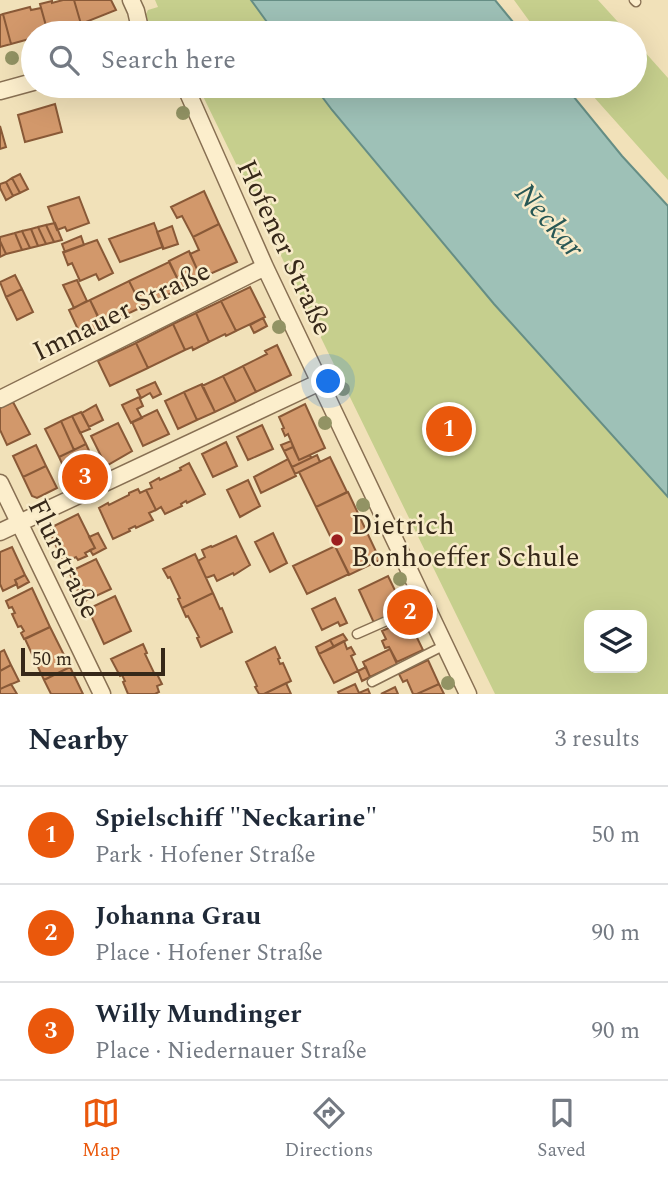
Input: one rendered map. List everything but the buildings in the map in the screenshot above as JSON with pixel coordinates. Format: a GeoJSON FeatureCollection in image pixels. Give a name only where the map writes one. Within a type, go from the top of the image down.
{"type":"FeatureCollection","features":[{"type":"Feature","properties":{"kind":"street"},"geometry":{"type":"LineString","coordinates":[[131,0],[138,21]]}},
{"type":"Feature","properties":{"kind":"street"},"geometry":{"type":"LineString","coordinates":[[0,91],[21,85]]}},
{"type":"Feature","properties":{"kind":"street","name":"Hofener Straße"},"geometry":{"type":"LineString","coordinates":[[190,98],[265,267],[468,694]]}},
{"type":"Feature","properties":{"kind":"street","name":"Imnauer Straße"},"geometry":{"type":"LineString","coordinates":[[0,399],[265,267]]}},
{"type":"Feature","properties":{"kind":"street"},"geometry":{"type":"LineString","coordinates":[[0,532],[320,382]]}},
{"type":"Feature","properties":{"kind":"street","name":"Flurstraße"},"geometry":{"type":"LineString","coordinates":[[0,483],[102,694]]}},
{"type":"Feature","properties":{"kind":"lane"},"geometry":{"type":"LineString","coordinates":[[357,634],[425,604]]}},
{"type":"Feature","properties":{"kind":"lane"},"geometry":{"type":"LineString","coordinates":[[372,682],[445,645]]}},
{"type":"Feature","properties":{"kind":"green space"},"geometry":{"type":"Polygon","coordinates":[[[155,0],[251,0],[266,21],[146,21],[145,16],[148,10],[158,7],[155,0]]]}},
{"type":"Feature","properties":{"kind":"green space"},"geometry":{"type":"Polygon","coordinates":[[[514,0],[598,0],[617,21],[529,21],[514,0]]]}},
{"type":"Feature","properties":{"kind":"green space"},"geometry":{"type":"Polygon","coordinates":[[[647,54],[668,78],[668,180],[595,98],[647,98],[647,54]]]}},
{"type":"Feature","properties":{"kind":"green space"},"geometry":{"type":"Polygon","coordinates":[[[204,98],[323,98],[494,304],[668,497],[668,694],[495,694],[204,98]]]}},
{"type":"Feature","properties":{"kind":"water"},"geometry":{"type":"Polygon","coordinates":[[[251,0],[495,0],[512,21],[266,21],[251,0]]]}},
{"type":"Feature","properties":{"kind":"water","name":"Neckar"},"geometry":{"type":"Polygon","coordinates":[[[323,98],[575,98],[622,156],[668,206],[668,497],[494,304],[323,98]]]}},
{"type":"Feature","properties":{"kind":"place","name":"Spielschiff \"Neckarine\""},"geometry":{"type":"Point","coordinates":[449,429]}},
{"type":"Feature","properties":{"kind":"place","name":"Willy Mundinger"},"geometry":{"type":"Point","coordinates":[85,477]}},
{"type":"Feature","properties":{"kind":"place","name":"Dietrich Bonhoeffer Schule"},"geometry":{"type":"Point","coordinates":[337,540]}},
{"type":"Feature","properties":{"kind":"place","name":"Johanna Grau"},"geometry":{"type":"Point","coordinates":[410,612]}}]}
